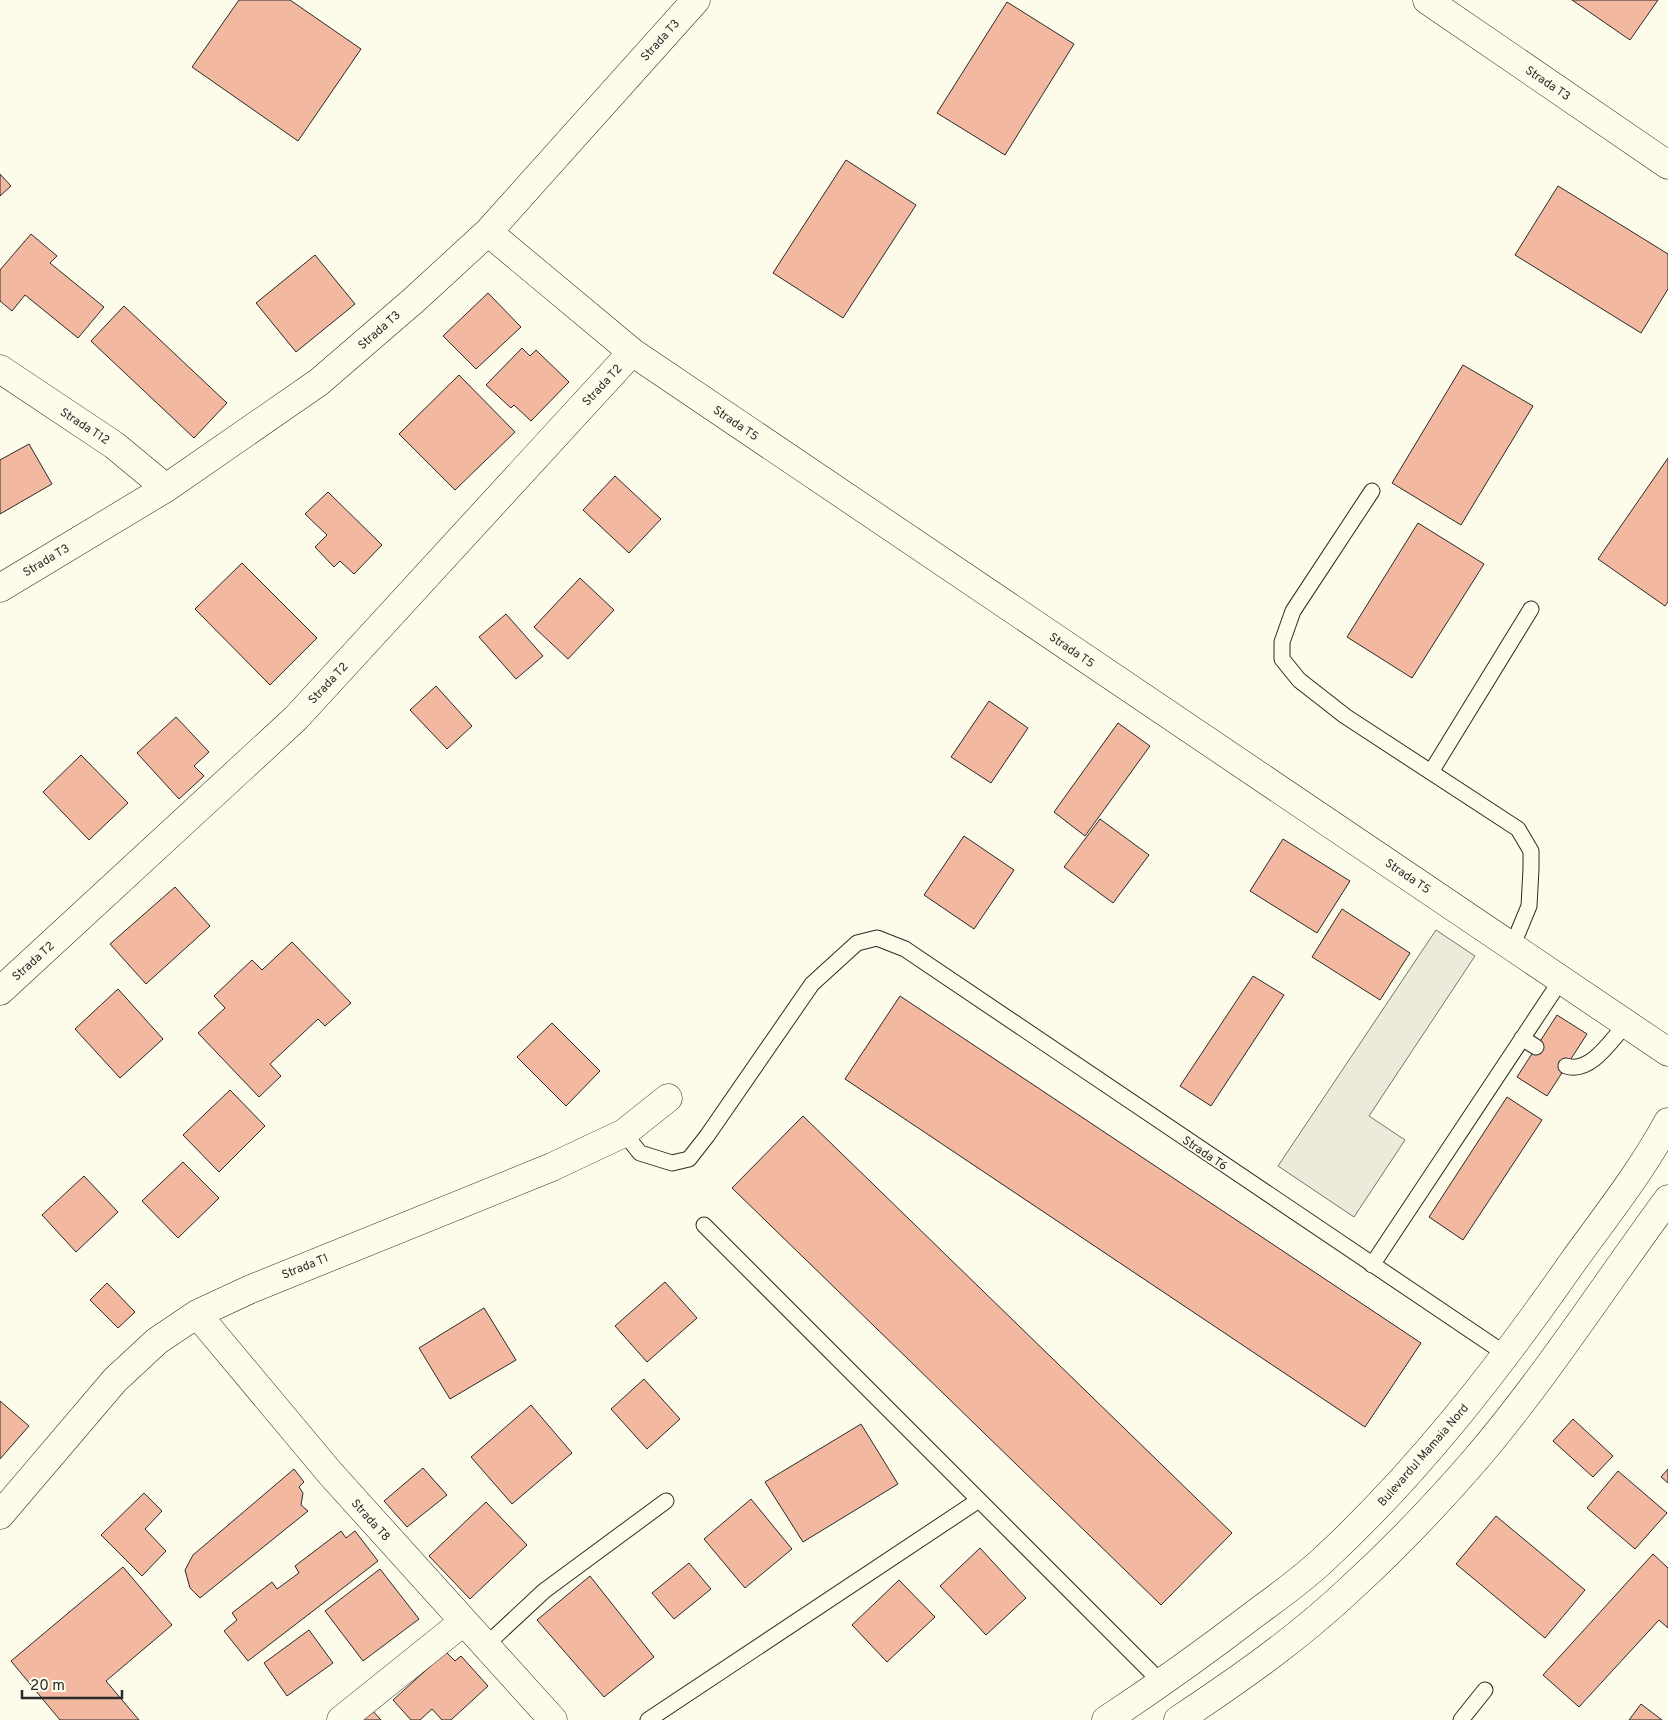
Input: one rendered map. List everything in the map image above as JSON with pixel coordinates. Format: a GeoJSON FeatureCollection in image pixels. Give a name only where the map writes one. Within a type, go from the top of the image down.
{"type":"FeatureCollection","features":[{"type":"Feature","properties":{"kind":"street","name":"Strada T3"},"geometry":{"type":"LineString","coordinates":[[0,588],[166,488],[319,382],[414,300],[488,232],[696,0]]}},
{"type":"Feature","properties":{"kind":"street","name":"Strada T3"},"geometry":{"type":"LineString","coordinates":[[1427,0],[1668,165]]}},
{"type":"Feature","properties":{"kind":"street","name":"Strada T5"},"geometry":{"type":"LineString","coordinates":[[488,232],[632,352],[1668,1052]]}},
{"type":"Feature","properties":{"kind":"street","name":"Strada T2"},"geometry":{"type":"LineString","coordinates":[[0,990],[296,718],[632,352]]}},
{"type":"Feature","properties":{"kind":"street","name":"Strada T12"},"geometry":{"type":"LineString","coordinates":[[0,369],[114,445],[166,488]]}},
{"type":"Feature","properties":{"kind":"street","name":"Strada T1"},"geometry":{"type":"LineString","coordinates":[[0,1515],[116,1380],[157,1340],[197,1314],[260,1285],[552,1167],[624,1133],[668,1098]]}},
{"type":"Feature","properties":{"kind":"street","name":"Bulevardul Mamaia Nord"},"geometry":{"type":"LineString","coordinates":[[1106,1720],[1162,1683],[1251,1617],[1323,1560],[1376,1509],[1444,1434],[1507,1354],[1637,1173],[1668,1122]]}},
{"type":"Feature","properties":{"kind":"street"},"geometry":{"type":"LineString","coordinates":[[1191,1717],[1302,1630],[1348,1591],[1405,1537],[1487,1445],[1537,1380],[1668,1199]]}},
{"type":"Feature","properties":{"kind":"street","name":"Strada T8"},"geometry":{"type":"LineString","coordinates":[[197,1314],[330,1473],[553,1720]]}},
{"type":"Feature","properties":{"kind":"street"},"geometry":{"type":"LineString","coordinates":[[341,1720],[463,1622]]}},
{"type":"Feature","properties":{"kind":"lane"},"geometry":{"type":"LineString","coordinates":[[1372,491],[1293,611],[1282,642],[1282,658],[1299,680],[1344,716],[1518,829],[1531,850],[1529,906],[1512,947]]}},
{"type":"Feature","properties":{"kind":"lane"},"geometry":{"type":"LineString","coordinates":[[1431,772],[1531,609]]}},
{"type":"Feature","properties":{"kind":"lane","name":"Strada T6"},"geometry":{"type":"LineString","coordinates":[[624,1133],[640,1153],[672,1163],[689,1159],[707,1136],[812,984],[857,943],[876,938],[905,949],[1372,1265],[1507,1354]]}},
{"type":"Feature","properties":{"kind":"lane"},"geometry":{"type":"LineString","coordinates":[[1372,1265],[1561,980]]}},
{"type":"Feature","properties":{"kind":"lane"},"geometry":{"type":"LineString","coordinates":[[1566,1066],[1575,1069],[1591,1061],[1626,1024]]}},
{"type":"Feature","properties":{"kind":"lane"},"geometry":{"type":"LineString","coordinates":[[1522,1038],[1536,1047]]}},
{"type":"Feature","properties":{"kind":"lane"},"geometry":{"type":"LineString","coordinates":[[704,1225],[1162,1683]]}},
{"type":"Feature","properties":{"kind":"lane"},"geometry":{"type":"LineString","coordinates":[[648,1720],[978,1500]]}},
{"type":"Feature","properties":{"kind":"lane"},"geometry":{"type":"LineString","coordinates":[[485,1646],[544,1591],[666,1501]]}},
{"type":"Feature","properties":{"kind":"lane"},"geometry":{"type":"LineString","coordinates":[[1461,1720],[1485,1690]]}},
{"type":"Feature","properties":{"kind":"shaded area"},"geometry":{"type":"Polygon","coordinates":[[[1436,930],[1475,956],[1369,1116],[1405,1140],[1354,1217],[1278,1166],[1436,930]]]}},
{"type":"Feature","properties":{"kind":"building"},"geometry":{"type":"Polygon","coordinates":[[[239,0],[290,0],[361,49],[298,141],[192,67],[239,0]]]}},
{"type":"Feature","properties":{"kind":"building"},"geometry":{"type":"Polygon","coordinates":[[[1572,0],[1658,0],[1630,40],[1572,0]]]}},
{"type":"Feature","properties":{"kind":"building"},"geometry":{"type":"Polygon","coordinates":[[[1007,2],[1074,44],[1005,155],[937,113],[1007,2]]]}},
{"type":"Feature","properties":{"kind":"building"},"geometry":{"type":"Polygon","coordinates":[[[846,160],[916,205],[843,318],[773,273],[846,160]]]}},
{"type":"Feature","properties":{"kind":"building"},"geometry":{"type":"Polygon","coordinates":[[[0,174],[11,186],[0,196],[0,174]]]}},
{"type":"Feature","properties":{"kind":"building"},"geometry":{"type":"Polygon","coordinates":[[[1558,186],[1668,254],[1668,289],[1641,333],[1515,255],[1558,186]]]}},
{"type":"Feature","properties":{"kind":"building"},"geometry":{"type":"Polygon","coordinates":[[[31,234],[57,256],[50,263],[104,307],[78,338],[25,295],[12,311],[0,301],[0,270],[31,234]]]}},
{"type":"Feature","properties":{"kind":"building"},"geometry":{"type":"Polygon","coordinates":[[[315,255],[355,304],[296,352],[256,303],[315,255]]]}},
{"type":"Feature","properties":{"kind":"building"},"geometry":{"type":"Polygon","coordinates":[[[488,293],[521,327],[476,369],[443,336],[488,293]]]}},
{"type":"Feature","properties":{"kind":"building"},"geometry":{"type":"Polygon","coordinates":[[[124,306],[227,403],[194,438],[91,341],[124,306]]]}},
{"type":"Feature","properties":{"kind":"building"},"geometry":{"type":"Polygon","coordinates":[[[522,348],[530,356],[536,350],[569,382],[531,421],[514,405],[511,408],[486,385],[522,348]]]}},
{"type":"Feature","properties":{"kind":"building"},"geometry":{"type":"Polygon","coordinates":[[[1463,365],[1533,406],[1461,525],[1392,483],[1463,365]]]}},
{"type":"Feature","properties":{"kind":"building"},"geometry":{"type":"Polygon","coordinates":[[[459,375],[515,432],[455,490],[399,434],[459,375]]]}},
{"type":"Feature","properties":{"kind":"building"},"geometry":{"type":"Polygon","coordinates":[[[29,444],[52,484],[0,514],[0,460],[29,444]]]}},
{"type":"Feature","properties":{"kind":"building"},"geometry":{"type":"Polygon","coordinates":[[[1668,458],[1668,602],[1665,606],[1598,559],[1668,458]]]}},
{"type":"Feature","properties":{"kind":"building"},"geometry":{"type":"Polygon","coordinates":[[[615,476],[661,519],[629,553],[583,510],[615,476]]]}},
{"type":"Feature","properties":{"kind":"building"},"geometry":{"type":"Polygon","coordinates":[[[328,492],[382,545],[354,574],[340,561],[334,567],[315,547],[327,535],[305,514],[328,492]]]}},
{"type":"Feature","properties":{"kind":"building"},"geometry":{"type":"Polygon","coordinates":[[[1418,523],[1484,564],[1412,678],[1347,637],[1418,523]]]}},
{"type":"Feature","properties":{"kind":"building"},"geometry":{"type":"Polygon","coordinates":[[[242,563],[317,638],[270,685],[195,609],[242,563]]]}},
{"type":"Feature","properties":{"kind":"building"},"geometry":{"type":"Polygon","coordinates":[[[580,578],[614,610],[568,659],[534,627],[580,578]]]}},
{"type":"Feature","properties":{"kind":"building"},"geometry":{"type":"Polygon","coordinates":[[[506,614],[543,656],[516,679],[479,637],[506,614]]]}},
{"type":"Feature","properties":{"kind":"building"},"geometry":{"type":"Polygon","coordinates":[[[436,686],[472,726],[447,749],[410,710],[436,686]]]}},
{"type":"Feature","properties":{"kind":"building"},"geometry":{"type":"Polygon","coordinates":[[[989,701],[1028,728],[991,783],[951,757],[989,701]]]}},
{"type":"Feature","properties":{"kind":"building"},"geometry":{"type":"Polygon","coordinates":[[[176,717],[209,752],[194,766],[204,776],[179,799],[137,753],[176,717]]]}},
{"type":"Feature","properties":{"kind":"building"},"geometry":{"type":"Polygon","coordinates":[[[1118,723],[1150,746],[1085,836],[1054,812],[1118,723]]]}},
{"type":"Feature","properties":{"kind":"building"},"geometry":{"type":"Polygon","coordinates":[[[81,755],[128,803],[89,840],[43,792],[81,755]]]}},
{"type":"Feature","properties":{"kind":"building"},"geometry":{"type":"Polygon","coordinates":[[[1100,819],[1149,855],[1113,903],[1064,867],[1100,819]]]}},
{"type":"Feature","properties":{"kind":"building"},"geometry":{"type":"Polygon","coordinates":[[[964,836],[1014,870],[974,929],[924,895],[964,836]]]}},
{"type":"Feature","properties":{"kind":"building"},"geometry":{"type":"Polygon","coordinates":[[[1283,839],[1350,881],[1317,933],[1250,891],[1283,839]]]}},
{"type":"Feature","properties":{"kind":"building"},"geometry":{"type":"Polygon","coordinates":[[[175,887],[210,926],[146,984],[110,944],[175,887]]]}},
{"type":"Feature","properties":{"kind":"building"},"geometry":{"type":"Polygon","coordinates":[[[1342,909],[1410,953],[1380,1000],[1312,957],[1342,909]]]}},
{"type":"Feature","properties":{"kind":"building"},"geometry":{"type":"Polygon","coordinates":[[[292,942],[351,1003],[325,1026],[318,1019],[270,1064],[281,1076],[259,1097],[198,1033],[225,1008],[214,996],[252,960],[262,970],[292,942]]]}},
{"type":"Feature","properties":{"kind":"building"},"geometry":{"type":"Polygon","coordinates":[[[1253,976],[1284,995],[1211,1106],[1180,1086],[1253,976]]]}},
{"type":"Feature","properties":{"kind":"building"},"geometry":{"type":"Polygon","coordinates":[[[118,989],[163,1039],[120,1078],[75,1029],[118,989]]]}},
{"type":"Feature","properties":{"kind":"building"},"geometry":{"type":"Polygon","coordinates":[[[900,996],[1421,1343],[1365,1427],[845,1079],[900,996]]]}},
{"type":"Feature","properties":{"kind":"building"},"geometry":{"type":"Polygon","coordinates":[[[1557,1015],[1587,1034],[1547,1096],[1517,1077],[1557,1015]]]}},
{"type":"Feature","properties":{"kind":"building"},"geometry":{"type":"Polygon","coordinates":[[[552,1023],[600,1071],[566,1106],[517,1057],[552,1023]]]}},
{"type":"Feature","properties":{"kind":"building"},"geometry":{"type":"Polygon","coordinates":[[[230,1090],[265,1126],[219,1172],[183,1135],[230,1090]]]}},
{"type":"Feature","properties":{"kind":"building"},"geometry":{"type":"Polygon","coordinates":[[[1507,1097],[1542,1120],[1463,1240],[1429,1217],[1507,1097]]]}},
{"type":"Feature","properties":{"kind":"building"},"geometry":{"type":"Polygon","coordinates":[[[803,1116],[1232,1533],[1161,1605],[732,1188],[803,1116]]]}},
{"type":"Feature","properties":{"kind":"building"},"geometry":{"type":"Polygon","coordinates":[[[183,1162],[219,1198],[178,1238],[142,1201],[183,1162]]]}},
{"type":"Feature","properties":{"kind":"building"},"geometry":{"type":"Polygon","coordinates":[[[84,1176],[118,1212],[76,1252],[42,1215],[84,1176]]]}},
{"type":"Feature","properties":{"kind":"building"},"geometry":{"type":"Polygon","coordinates":[[[665,1282],[697,1318],[647,1362],[615,1326],[665,1282]]]}},
{"type":"Feature","properties":{"kind":"building"},"geometry":{"type":"Polygon","coordinates":[[[107,1283],[135,1312],[118,1328],[90,1300],[107,1283]]]}},
{"type":"Feature","properties":{"kind":"building"},"geometry":{"type":"Polygon","coordinates":[[[484,1308],[516,1360],[450,1399],[419,1348],[484,1308]]]}},
{"type":"Feature","properties":{"kind":"building"},"geometry":{"type":"Polygon","coordinates":[[[644,1379],[680,1419],[647,1449],[611,1409],[644,1379]]]}},
{"type":"Feature","properties":{"kind":"building"},"geometry":{"type":"Polygon","coordinates":[[[0,1401],[29,1426],[0,1459],[0,1401]]]}},
{"type":"Feature","properties":{"kind":"building"},"geometry":{"type":"Polygon","coordinates":[[[531,1405],[572,1453],[512,1504],[471,1457],[531,1405]]]}},
{"type":"Feature","properties":{"kind":"building"},"geometry":{"type":"Polygon","coordinates":[[[1573,1419],[1613,1456],[1593,1477],[1553,1441],[1573,1419]]]}},
{"type":"Feature","properties":{"kind":"building"},"geometry":{"type":"Polygon","coordinates":[[[861,1424],[898,1484],[803,1542],[765,1482],[861,1424]]]}},
{"type":"Feature","properties":{"kind":"building"},"geometry":{"type":"Polygon","coordinates":[[[423,1468],[447,1495],[407,1527],[384,1501],[423,1468]]]}},
{"type":"Feature","properties":{"kind":"building"},"geometry":{"type":"Polygon","coordinates":[[[294,1469],[304,1482],[299,1487],[303,1493],[301,1505],[308,1511],[200,1598],[190,1588],[185,1570],[193,1555],[294,1469]]]}},
{"type":"Feature","properties":{"kind":"building"},"geometry":{"type":"Polygon","coordinates":[[[1668,1469],[1668,1483],[1661,1477],[1668,1469]]]}},
{"type":"Feature","properties":{"kind":"building"},"geometry":{"type":"Polygon","coordinates":[[[1618,1471],[1667,1513],[1635,1549],[1587,1508],[1618,1471]]]}},
{"type":"Feature","properties":{"kind":"building"},"geometry":{"type":"Polygon","coordinates":[[[144,1493],[162,1511],[145,1529],[166,1551],[142,1576],[101,1535],[144,1493]]]}},
{"type":"Feature","properties":{"kind":"building"},"geometry":{"type":"Polygon","coordinates":[[[751,1499],[792,1549],[745,1588],[704,1539],[751,1499]]]}},
{"type":"Feature","properties":{"kind":"building"},"geometry":{"type":"Polygon","coordinates":[[[486,1502],[527,1545],[470,1599],[429,1556],[486,1502]]]}},
{"type":"Feature","properties":{"kind":"building"},"geometry":{"type":"Polygon","coordinates":[[[1496,1516],[1585,1590],[1545,1638],[1456,1564],[1496,1516]]]}},
{"type":"Feature","properties":{"kind":"building"},"geometry":{"type":"Polygon","coordinates":[[[341,1531],[346,1538],[355,1531],[378,1561],[248,1661],[224,1631],[237,1620],[232,1613],[272,1582],[277,1589],[299,1573],[295,1566],[341,1531]]]}},
{"type":"Feature","properties":{"kind":"building"},"geometry":{"type":"Polygon","coordinates":[[[980,1548],[1026,1598],[986,1635],[940,1586],[980,1548]]]}},
{"type":"Feature","properties":{"kind":"building"},"geometry":{"type":"Polygon","coordinates":[[[1653,1554],[1668,1568],[1668,1628],[1659,1620],[1579,1707],[1543,1675],[1653,1554]]]}},
{"type":"Feature","properties":{"kind":"building"},"geometry":{"type":"Polygon","coordinates":[[[689,1563],[711,1589],[674,1619],[652,1593],[689,1563]]]}},
{"type":"Feature","properties":{"kind":"building"},"geometry":{"type":"Polygon","coordinates":[[[123,1567],[172,1625],[106,1681],[139,1720],[60,1720],[11,1661],[123,1567]]]}},
{"type":"Feature","properties":{"kind":"building"},"geometry":{"type":"Polygon","coordinates":[[[380,1569],[419,1619],[363,1661],[325,1611],[380,1569]]]}},
{"type":"Feature","properties":{"kind":"building"},"geometry":{"type":"Polygon","coordinates":[[[590,1576],[654,1657],[604,1697],[537,1620],[590,1576]]]}},
{"type":"Feature","properties":{"kind":"building"},"geometry":{"type":"Polygon","coordinates":[[[899,1580],[935,1617],[887,1662],[852,1625],[899,1580]]]}},
{"type":"Feature","properties":{"kind":"building"},"geometry":{"type":"Polygon","coordinates":[[[309,1630],[333,1663],[287,1696],[264,1663],[309,1630]]]}},
{"type":"Feature","properties":{"kind":"building"},"geometry":{"type":"Polygon","coordinates":[[[446,1652],[455,1661],[461,1656],[488,1686],[451,1720],[442,1720],[432,1709],[420,1720],[411,1720],[393,1700],[446,1652]]]}},
{"type":"Feature","properties":{"kind":"building"},"geometry":{"type":"Polygon","coordinates":[[[1641,1704],[1662,1720],[1629,1720],[1641,1704]]]}},
{"type":"Feature","properties":{"kind":"building"},"geometry":{"type":"Polygon","coordinates":[[[372,1710],[381,1720],[360,1720],[372,1710]]]}}]}
